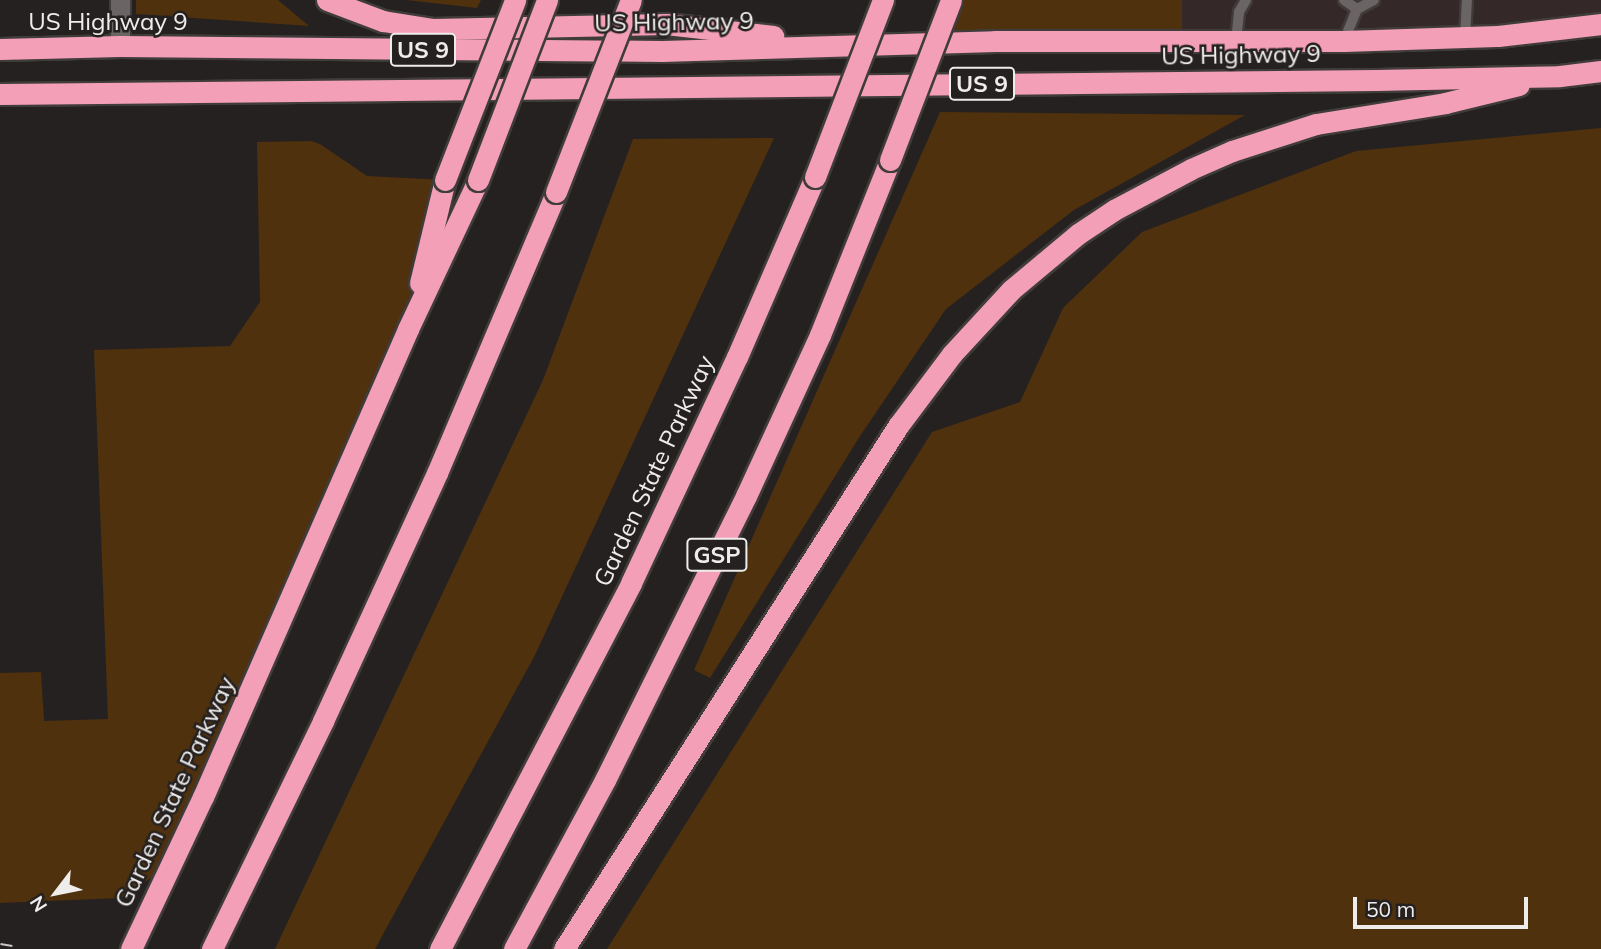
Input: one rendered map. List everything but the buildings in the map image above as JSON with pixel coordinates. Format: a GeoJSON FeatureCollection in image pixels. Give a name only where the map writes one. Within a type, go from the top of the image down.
{"type":"FeatureCollection","features":[{"type":"Feature","properties":{"kind":"highway"},"geometry":{"type":"LineString","coordinates":[[327,0],[383,21],[433,29],[666,24],[845,44]]}},
{"type":"Feature","properties":{"kind":"highway"},"geometry":{"type":"LineString","coordinates":[[408,329],[446,180],[515,0]]}},
{"type":"Feature","properties":{"kind":"highway","name":"Garden State Parkway"},"geometry":{"type":"LineString","coordinates":[[131,949],[172,864],[408,329],[478,180],[547,0]]}},
{"type":"Feature","properties":{"kind":"highway"},"geometry":{"type":"LineString","coordinates":[[212,949],[437,473],[556,192],[631,0]]}},
{"type":"Feature","properties":{"kind":"highway","name":"Garden State Parkway"},"geometry":{"type":"LineString","coordinates":[[440,949],[552,738],[663,517],[737,358],[814,177],[883,0]]}},
{"type":"Feature","properties":{"kind":"highway","name":"GSP"},"geometry":{"type":"LineString","coordinates":[[517,944],[605,780],[746,496],[820,335],[951,0]]}},
{"type":"Feature","properties":{"kind":"highway","name":"US Highway 9"},"geometry":{"type":"LineString","coordinates":[[0,49],[120,46],[662,51],[845,44],[1344,41],[1465,37],[1601,24]]}},
{"type":"Feature","properties":{"kind":"highway","name":"US Highway 9"},"geometry":{"type":"LineString","coordinates":[[0,94],[1560,76],[1601,71]]}},
{"type":"Feature","properties":{"kind":"highway"},"geometry":{"type":"LineString","coordinates":[[565,947],[898,426],[981,321],[1043,261],[1078,234],[1152,188],[1253,144],[1316,124],[1445,103],[1560,76]]}},
{"type":"Feature","properties":{"kind":"street"},"geometry":{"type":"LineString","coordinates":[[120,0],[120,46]]}},
{"type":"Feature","properties":{"kind":"lane"},"geometry":{"type":"LineString","coordinates":[[1236,41],[1239,12],[1246,0]]}},
{"type":"Feature","properties":{"kind":"lane"},"geometry":{"type":"LineString","coordinates":[[1343,0],[1357,9]]}},
{"type":"Feature","properties":{"kind":"lane"},"geometry":{"type":"LineString","coordinates":[[1344,41],[1357,9],[1374,0]]}},
{"type":"Feature","properties":{"kind":"lane"},"geometry":{"type":"LineString","coordinates":[[1465,37],[1467,0]]}},
{"type":"Feature","properties":{"kind":"shaded area"},"geometry":{"type":"Polygon","coordinates":[[[136,0],[278,0],[309,26],[136,14],[136,0]]]}},
{"type":"Feature","properties":{"kind":"shaded area"},"geometry":{"type":"Polygon","coordinates":[[[406,0],[481,0],[477,8],[406,0]]]}},
{"type":"Feature","properties":{"kind":"shaded area"},"geometry":{"type":"Polygon","coordinates":[[[949,0],[1182,0],[1182,46],[949,46],[949,0]]]}},
{"type":"Feature","properties":{"kind":"shaded area"},"geometry":{"type":"Polygon","coordinates":[[[1182,0],[1601,0],[1601,24],[1181,41],[1182,0]]]}},
{"type":"Feature","properties":{"kind":"shaded area"},"geometry":{"type":"Polygon","coordinates":[[[940,112],[1245,115],[1074,210],[946,309],[860,436],[710,678],[694,670],[940,112]]]}},
{"type":"Feature","properties":{"kind":"shaded area"},"geometry":{"type":"Polygon","coordinates":[[[1601,128],[1601,949],[607,949],[932,432],[1020,402],[1063,308],[1142,232],[1356,151],[1601,128]]]}},
{"type":"Feature","properties":{"kind":"shaded area"},"geometry":{"type":"Polygon","coordinates":[[[774,138],[535,655],[375,949],[275,949],[543,380],[633,139],[774,138]]]}},
{"type":"Feature","properties":{"kind":"shaded area"},"geometry":{"type":"Polygon","coordinates":[[[311,141],[320,144],[367,176],[445,180],[408,329],[172,864],[121,898],[0,903],[0,673],[41,672],[44,721],[108,719],[94,350],[230,346],[260,302],[257,142],[311,141]]]}},
{"type":"Feature","properties":{"kind":"railway"},"geometry":{"type":"LineString","coordinates":[[0,947],[12,949]]}}]}
